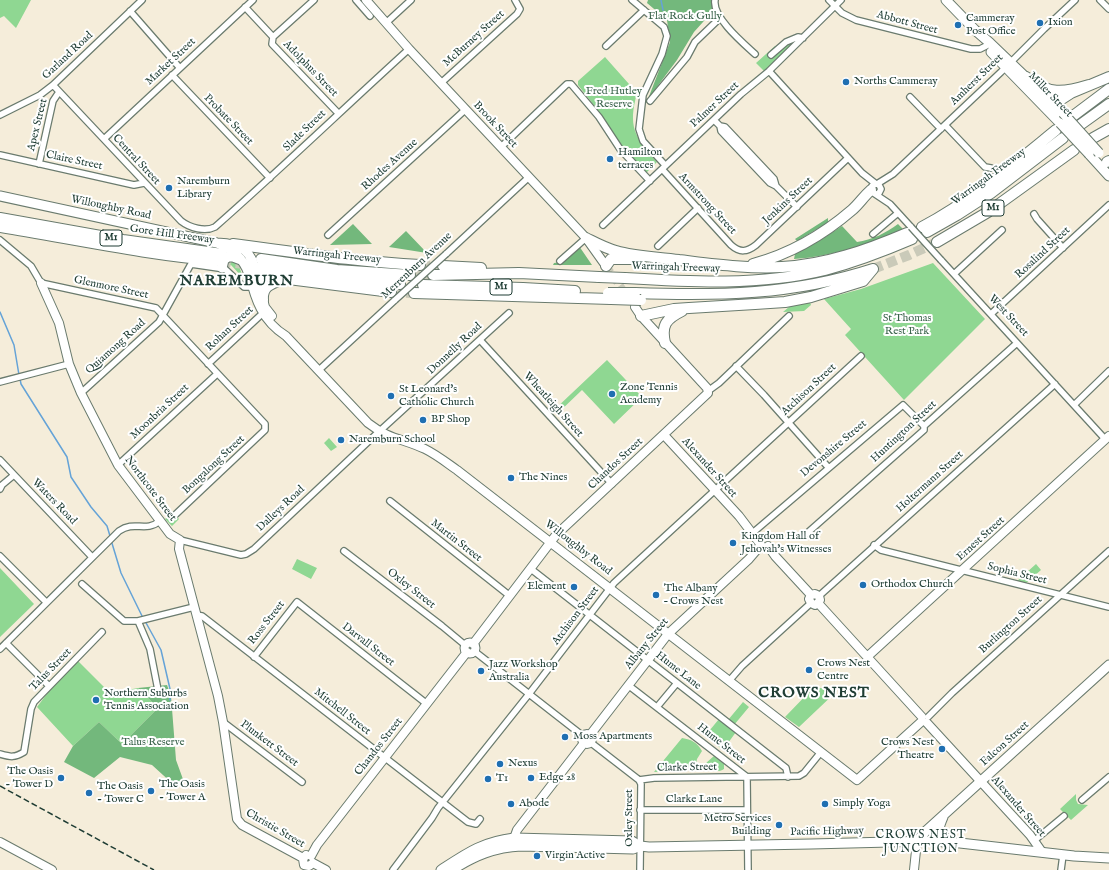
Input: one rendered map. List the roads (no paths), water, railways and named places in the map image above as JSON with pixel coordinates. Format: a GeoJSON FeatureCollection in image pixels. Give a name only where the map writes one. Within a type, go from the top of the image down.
{"type":"FeatureCollection","features":[{"type":"Feature","properties":{"kind":"highway"},"geometry":{"type":"LineString","coordinates":[[1026,77],[1045,89],[1056,92],[1089,85]]}},
{"type":"Feature","properties":{"kind":"highway"},"geometry":{"type":"LineString","coordinates":[[1054,104],[1071,93],[1109,77]]}},
{"type":"Feature","properties":{"kind":"highway"},"geometry":{"type":"LineString","coordinates":[[1073,116],[1109,89]]}},
{"type":"Feature","properties":{"kind":"highway"},"geometry":{"type":"LineString","coordinates":[[1080,125],[1109,104]]}},
{"type":"Feature","properties":{"kind":"highway"},"geometry":{"type":"LineString","coordinates":[[586,238],[617,251],[667,259],[733,266],[783,267],[821,261],[863,251],[916,232],[941,216],[1001,175],[1059,123]]}},
{"type":"Feature","properties":{"kind":"highway"},"geometry":{"type":"LineString","coordinates":[[1093,138],[1109,129]]}},
{"type":"Feature","properties":{"kind":"highway","name":"M1"},"geometry":{"type":"LineString","coordinates":[[936,242],[988,212],[1074,150]]}},
{"type":"Feature","properties":{"kind":"highway"},"geometry":{"type":"LineString","coordinates":[[733,266],[759,262],[799,246],[837,222],[876,188]]}},
{"type":"Feature","properties":{"kind":"highway","name":"Gore Hill Freeway"},"geometry":{"type":"LineString","coordinates":[[0,218],[123,240],[222,261]]}},
{"type":"Feature","properties":{"kind":"highway","name":"Gore Hill Freeway"},"geometry":{"type":"LineString","coordinates":[[0,227],[119,248],[185,258],[222,261]]}},
{"type":"Feature","properties":{"kind":"highway","name":"Warringah Freeway"},"geometry":{"type":"LineString","coordinates":[[433,275],[520,273],[720,282],[774,279],[824,270],[846,264],[916,232]]}},
{"type":"Feature","properties":{"kind":"highway"},"geometry":{"type":"LineString","coordinates":[[233,244],[385,264],[420,265]]}},
{"type":"Feature","properties":{"kind":"highway"},"geometry":{"type":"LineString","coordinates":[[606,266],[610,260],[614,259],[661,261],[667,259]]}},
{"type":"Feature","properties":{"kind":"highway"},"geometry":{"type":"LineString","coordinates":[[443,266],[514,270],[520,273]]}},
{"type":"Feature","properties":{"kind":"highway"},"geometry":{"type":"LineString","coordinates":[[257,269],[283,279],[393,296]]}},
{"type":"Feature","properties":{"kind":"highway","name":"Warringah Freeway"},"geometry":{"type":"LineString","coordinates":[[257,269],[336,270],[410,274]]}},
{"type":"Feature","properties":{"kind":"highway","name":"Warringah Freeway"},"geometry":{"type":"LineString","coordinates":[[257,269],[400,284]]}},
{"type":"Feature","properties":{"kind":"highway","name":"M1"},"geometry":{"type":"LineString","coordinates":[[423,285],[523,288],[637,300],[677,294],[738,293],[780,290],[823,283],[873,269],[863,281],[812,297],[762,304],[689,308]]}},
{"type":"Feature","properties":{"kind":"highway"},"geometry":{"type":"LineString","coordinates":[[264,307],[263,292],[267,286],[283,279]]}},
{"type":"Feature","properties":{"kind":"highway"},"geometry":{"type":"LineString","coordinates":[[414,293],[610,296]]}},
{"type":"Feature","properties":{"kind":"highway"},"geometry":{"type":"LineString","coordinates":[[641,316],[689,308]]}},
{"type":"Feature","properties":{"kind":"highway"},"geometry":{"type":"LineString","coordinates":[[665,342],[663,330],[666,322],[674,315],[689,308]]}},
{"type":"Feature","properties":{"kind":"main road","name":"Miller Street"},"geometry":{"type":"LineString","coordinates":[[946,0],[974,30],[986,46],[1008,65],[1026,77],[1054,104],[1059,123]]}},
{"type":"Feature","properties":{"kind":"main road","name":"Miller Street"},"geometry":{"type":"LineString","coordinates":[[974,30],[990,43],[1059,123],[1095,157],[1109,176]]}},
{"type":"Feature","properties":{"kind":"main road","name":"Miller Street"},"geometry":{"type":"LineString","coordinates":[[1095,157],[1108,162]]}},
{"type":"Feature","properties":{"kind":"main road","name":"Willoughby Road"},"geometry":{"type":"LineString","coordinates":[[0,196],[217,243],[233,244],[240,246],[257,269]]}},
{"type":"Feature","properties":{"kind":"main road","name":"Willoughby Road"},"geometry":{"type":"LineString","coordinates":[[217,243],[234,252],[242,260],[257,269]]}},
{"type":"Feature","properties":{"kind":"main road"},"geometry":{"type":"LineString","coordinates":[[222,261],[231,256],[242,260]]}},
{"type":"Feature","properties":{"kind":"main road","name":"Falcon Street"},"geometry":{"type":"LineString","coordinates":[[917,842],[1109,665]]}},
{"type":"Feature","properties":{"kind":"main road"},"geometry":{"type":"LineString","coordinates":[[944,816],[939,827],[939,833],[954,842]]}},
{"type":"Feature","properties":{"kind":"main road","name":"Pacific Highway"},"geometry":{"type":"LineString","coordinates":[[441,870],[484,844],[498,840],[513,842],[632,841],[640,846],[668,847],[954,842],[1062,855],[1109,858]]}},
{"type":"Feature","properties":{"kind":"main road","name":"Pacific Highway"},"geometry":{"type":"LineString","coordinates":[[452,870],[472,858],[502,848],[513,842]]}},
{"type":"Feature","properties":{"kind":"street","name":"Garland Road"},"geometry":{"type":"LineString","coordinates":[[0,115],[40,95],[53,85],[142,0]]}},
{"type":"Feature","properties":{"kind":"street","name":"Market Street"},"geometry":{"type":"LineString","coordinates":[[104,139],[253,0]]}},
{"type":"Feature","properties":{"kind":"street","name":"Adolphus Street"},"geometry":{"type":"LineString","coordinates":[[272,37],[314,0]]}},
{"type":"Feature","properties":{"kind":"street"},"geometry":{"type":"LineString","coordinates":[[386,23],[411,0]]}},
{"type":"Feature","properties":{"kind":"street","name":"McBurney Street"},"geometry":{"type":"LineString","coordinates":[[441,83],[517,14],[520,9],[516,0]]}},
{"type":"Feature","properties":{"kind":"street","name":"Armstrong Street"},"geometry":{"type":"LineString","coordinates":[[632,0],[664,27],[667,36],[662,54],[643,95],[639,129],[643,141],[698,208],[731,245],[739,251]]}},
{"type":"Feature","properties":{"kind":"street"},"geometry":{"type":"LineString","coordinates":[[715,0],[715,8],[720,18],[755,54]]}},
{"type":"Feature","properties":{"kind":"street","name":"Abbott Street"},"geometry":{"type":"LineString","coordinates":[[829,0],[847,16],[856,20],[971,50],[980,49],[986,46]]}},
{"type":"Feature","properties":{"kind":"street","name":"Palmer Street"},"geometry":{"type":"LineString","coordinates":[[603,224],[750,86],[769,71],[841,0]]}},
{"type":"Feature","properties":{"kind":"street","name":"Amherst Street"},"geometry":{"type":"LineString","coordinates":[[876,188],[893,174],[1075,0]]}},
{"type":"Feature","properties":{"kind":"street"},"geometry":{"type":"LineString","coordinates":[[1100,0],[1109,9]]}},
{"type":"Feature","properties":{"kind":"street"},"geometry":{"type":"LineString","coordinates":[[361,1],[370,16]]}},
{"type":"Feature","properties":{"kind":"street","name":"Brook Street"},"geometry":{"type":"LineString","coordinates":[[361,1],[386,23],[586,238],[606,266]]}},
{"type":"Feature","properties":{"kind":"street","name":"Adolphus Street"},"geometry":{"type":"LineString","coordinates":[[246,7],[272,37],[272,44],[338,113]]}},
{"type":"Feature","properties":{"kind":"street"},"geometry":{"type":"LineString","coordinates":[[606,46],[644,10]]}},
{"type":"Feature","properties":{"kind":"street"},"geometry":{"type":"LineString","coordinates":[[130,11],[179,68]]}},
{"type":"Feature","properties":{"kind":"street"},"geometry":{"type":"LineString","coordinates":[[650,101],[687,57],[696,42],[720,18]]}},
{"type":"Feature","properties":{"kind":"street"},"geometry":{"type":"LineString","coordinates":[[771,55],[786,42],[798,37],[803,38]]}},
{"type":"Feature","properties":{"kind":"street","name":"Slade Street"},"geometry":{"type":"LineString","coordinates":[[214,227],[270,178],[338,113],[409,49]]}},
{"type":"Feature","properties":{"kind":"street","name":"West Street"},"geometry":{"type":"LineString","coordinates":[[769,71],[1017,343],[1108,440]]}},
{"type":"Feature","properties":{"kind":"street","name":"Probate Street"},"geometry":{"type":"LineString","coordinates":[[172,75],[270,178]]}},
{"type":"Feature","properties":{"kind":"street"},"geometry":{"type":"LineString","coordinates":[[501,147],[567,84],[571,84],[599,116],[620,149],[650,181]]}},
{"type":"Feature","properties":{"kind":"street","name":"Central Street"},"geometry":{"type":"LineString","coordinates":[[53,85],[144,184],[186,225],[204,229],[212,229],[214,227]]}},
{"type":"Feature","properties":{"kind":"street","name":"Apex Street"},"geometry":{"type":"LineString","coordinates":[[39,164],[53,101],[59,92]]}},
{"type":"Feature","properties":{"kind":"street"},"geometry":{"type":"LineString","coordinates":[[910,97],[985,168],[991,168]]}},
{"type":"Feature","properties":{"kind":"street","name":"Rhodes Avenue"},"geometry":{"type":"LineString","coordinates":[[328,236],[466,109]]}},
{"type":"Feature","properties":{"kind":"street"},"geometry":{"type":"LineString","coordinates":[[714,120],[720,126],[725,127],[769,174],[774,180],[776,186],[797,207]]}},
{"type":"Feature","properties":{"kind":"street","name":"Claire Street"},"geometry":{"type":"LineString","coordinates":[[0,155],[134,185],[144,184]]}},
{"type":"Feature","properties":{"kind":"street","name":"Jenkins Street"},"geometry":{"type":"LineString","coordinates":[[739,251],[747,251],[752,248],[848,158]]}},
{"type":"Feature","properties":{"kind":"street","name":"Merrenburn Avenue"},"geometry":{"type":"LineString","coordinates":[[319,370],[393,296],[446,254],[529,177]]}},
{"type":"Feature","properties":{"kind":"street","name":"Rosalind Street"},"geometry":{"type":"LineString","coordinates":[[991,314],[1108,205]]}},
{"type":"Feature","properties":{"kind":"street"},"geometry":{"type":"LineString","coordinates":[[658,246],[698,208]]}},
{"type":"Feature","properties":{"kind":"street"},"geometry":{"type":"LineString","coordinates":[[873,234],[898,213]]}},
{"type":"Feature","properties":{"kind":"street"},"geometry":{"type":"LineString","coordinates":[[1034,214],[1063,248]]}},
{"type":"Feature","properties":{"kind":"street"},"geometry":{"type":"LineString","coordinates":[[954,274],[1002,230]]}},
{"type":"Feature","properties":{"kind":"street"},"geometry":{"type":"LineString","coordinates":[[560,261],[586,238]]}},
{"type":"Feature","properties":{"kind":"street","name":"Northcote Street"},"geometry":{"type":"LineString","coordinates":[[0,240],[31,266],[41,283],[59,323],[69,364],[81,393],[118,465],[170,534],[180,540]]}},
{"type":"Feature","properties":{"kind":"street"},"geometry":{"type":"LineString","coordinates":[[222,261],[227,270],[244,287],[252,287]]}},
{"type":"Feature","properties":{"kind":"street","name":"Quiamong Road"},"geometry":{"type":"LineString","coordinates":[[81,393],[159,322],[191,264],[222,261]]}},
{"type":"Feature","properties":{"kind":"street","name":"Willoughby Road"},"geometry":{"type":"LineString","coordinates":[[257,269],[252,287],[258,305],[264,307]]}},
{"type":"Feature","properties":{"kind":"street","name":"Willoughby Road"},"geometry":{"type":"LineString","coordinates":[[257,269],[264,307],[278,330],[286,336],[319,370],[368,423],[379,432],[424,449],[457,470],[857,780],[858,779]]}},
{"type":"Feature","properties":{"kind":"street","name":"Glenmore Street"},"geometry":{"type":"LineString","coordinates":[[41,283],[156,308],[265,424],[265,430]]}},
{"type":"Feature","properties":{"kind":"street"},"geometry":{"type":"LineString","coordinates":[[637,300],[641,316],[708,390]]}},
{"type":"Feature","properties":{"kind":"street","name":"Rohan Street"},"geometry":{"type":"LineString","coordinates":[[208,364],[264,307]]}},
{"type":"Feature","properties":{"kind":"street","name":"Donnelly Road"},"geometry":{"type":"LineString","coordinates":[[379,432],[509,313]]}},
{"type":"Feature","properties":{"kind":"street","name":"Chandos Street"},"geometry":{"type":"LineString","coordinates":[[307,862],[317,845],[556,535],[705,396],[708,390],[719,383],[789,316]]}},
{"type":"Feature","properties":{"kind":"street","name":"Wheatleigh Street"},"geometry":{"type":"LineString","coordinates":[[480,340],[612,484]]}},
{"type":"Feature","properties":{"kind":"street","name":"Huntington Street"},"geometry":{"type":"LineString","coordinates":[[805,536],[924,430],[924,426],[1017,343]]}},
{"type":"Feature","properties":{"kind":"street","name":"Atchison Street"},"geometry":{"type":"LineString","coordinates":[[393,870],[443,802],[590,616],[610,588],[861,356]]}},
{"type":"Feature","properties":{"kind":"street"},"geometry":{"type":"LineString","coordinates":[[0,382],[69,364]]}},
{"type":"Feature","properties":{"kind":"street"},"geometry":{"type":"LineString","coordinates":[[736,366],[828,467]]}},
{"type":"Feature","properties":{"kind":"street"},"geometry":{"type":"LineString","coordinates":[[1074,405],[1109,371]]}},
{"type":"Feature","properties":{"kind":"street","name":"Moonbria Street"},"geometry":{"type":"LineString","coordinates":[[118,465],[217,374]]}},
{"type":"Feature","properties":{"kind":"street","name":"Holtermann Street"},"geometry":{"type":"LineString","coordinates":[[729,681],[742,666],[874,545],[1055,384]]}},
{"type":"Feature","properties":{"kind":"street","name":"Devonshire Street"},"geometry":{"type":"LineString","coordinates":[[756,530],[828,467],[903,405],[924,426]]}},
{"type":"Feature","properties":{"kind":"street","name":"Bongalong Street"},"geometry":{"type":"LineString","coordinates":[[176,514],[265,430]]}},
{"type":"Feature","properties":{"kind":"street","name":"Dalleys Road"},"geometry":{"type":"LineString","coordinates":[[180,540],[240,555],[246,554],[254,549],[379,432]]}},
{"type":"Feature","properties":{"kind":"street","name":"Alexander Street"},"geometry":{"type":"LineString","coordinates":[[664,435],[739,516],[764,547],[775,556],[815,599],[1035,840],[1042,852]]}},
{"type":"Feature","properties":{"kind":"street","name":"Ernest Street"},"geometry":{"type":"LineString","coordinates":[[867,657],[1108,440]]}},
{"type":"Feature","properties":{"kind":"street","name":"Waters Road"},"geometry":{"type":"LineString","coordinates":[[0,460],[92,557]]}},
{"type":"Feature","properties":{"kind":"street"},"geometry":{"type":"LineString","coordinates":[[0,489],[2,485],[14,475]]}},
{"type":"Feature","properties":{"kind":"street","name":"Martin Street"},"geometry":{"type":"LineString","coordinates":[[390,501],[510,596]]}},
{"type":"Feature","properties":{"kind":"street","name":"Alexander Street"},"geometry":{"type":"LineString","coordinates":[[739,516],[756,530],[764,547]]}},
{"type":"Feature","properties":{"kind":"street"},"geometry":{"type":"LineString","coordinates":[[0,649],[119,531],[125,527],[151,526],[160,521]]}},
{"type":"Feature","properties":{"kind":"street"},"geometry":{"type":"LineString","coordinates":[[180,540],[179,549],[218,696],[223,722]]}},
{"type":"Feature","properties":{"kind":"street","name":"Sophia Street"},"geometry":{"type":"LineString","coordinates":[[874,545],[881,550],[1109,607]]}},
{"type":"Feature","properties":{"kind":"street","name":"Albany Street"},"geometry":{"type":"LineString","coordinates":[[513,842],[517,830],[530,812],[668,634],[764,547]]}},
{"type":"Feature","properties":{"kind":"street","name":"Oxley Street"},"geometry":{"type":"LineString","coordinates":[[344,551],[639,780],[641,784],[640,870]]}},
{"type":"Feature","properties":{"kind":"street","name":"Burlington Street"},"geometry":{"type":"LineString","coordinates":[[858,779],[1109,551]]}},
{"type":"Feature","properties":{"kind":"street"},"geometry":{"type":"LineString","coordinates":[[0,556],[46,602]]}},
{"type":"Feature","properties":{"kind":"street","name":"Hume Lane"},"geometry":{"type":"LineString","coordinates":[[531,569],[786,768],[788,777]]}},
{"type":"Feature","properties":{"kind":"street"},"geometry":{"type":"LineString","coordinates":[[82,584],[124,621],[138,621],[194,607]]}},
{"type":"Feature","properties":{"kind":"street","name":"Ross Street"},"geometry":{"type":"LineString","coordinates":[[254,657],[297,602]]}},
{"type":"Feature","properties":{"kind":"street","name":"Darvall Street"},"geometry":{"type":"LineString","coordinates":[[297,602],[427,704]]}},
{"type":"Feature","properties":{"kind":"street","name":"Mitchell Street"},"geometry":{"type":"LineString","coordinates":[[196,615],[202,616],[468,822],[476,824],[480,819]]}},
{"type":"Feature","properties":{"kind":"street"},"geometry":{"type":"LineString","coordinates":[[138,621],[150,649],[158,690]]}},
{"type":"Feature","properties":{"kind":"street","name":"Talus Street"},"geometry":{"type":"LineString","coordinates":[[0,754],[11,757],[19,756],[24,752],[31,709],[34,702],[102,632]]}},
{"type":"Feature","properties":{"kind":"street"},"geometry":{"type":"LineString","coordinates":[[6,643],[49,686]]}},
{"type":"Feature","properties":{"kind":"street"},"geometry":{"type":"LineString","coordinates":[[657,707],[677,683]]}},
{"type":"Feature","properties":{"kind":"street","name":"Hume Street"},"geometry":{"type":"LineString","coordinates":[[628,685],[747,777],[748,870]]}},
{"type":"Feature","properties":{"kind":"street","name":"Plunkett Street"},"geometry":{"type":"LineString","coordinates":[[223,722],[302,782]]}},
{"type":"Feature","properties":{"kind":"street","name":"Christie Street"},"geometry":{"type":"LineString","coordinates":[[223,722],[237,819],[242,825],[307,862],[326,870]]}},
{"type":"Feature","properties":{"kind":"street","name":"Clarke Street"},"geometry":{"type":"LineString","coordinates":[[639,780],[654,778],[788,777],[802,775],[821,752]]}},
{"type":"Feature","properties":{"kind":"street"},"geometry":{"type":"LineString","coordinates":[[1082,800],[1109,777]]}},
{"type":"Feature","properties":{"kind":"street","name":"Clarke Lane"},"geometry":{"type":"LineString","coordinates":[[640,810],[747,810]]}},
{"type":"Feature","properties":{"kind":"street"},"geometry":{"type":"LineString","coordinates":[[1035,840],[1064,816]]}},
{"type":"Feature","properties":{"kind":"street"},"geometry":{"type":"LineString","coordinates":[[0,842],[52,870]]}},
{"type":"Feature","properties":{"kind":"street"},"geometry":{"type":"LineString","coordinates":[[914,870],[917,842]]}},
{"type":"Feature","properties":{"kind":"street"},"geometry":{"type":"LineString","coordinates":[[1061,870],[1062,855]]}},
{"type":"Feature","properties":{"kind":"waterway"},"geometry":{"type":"LineString","coordinates":[[661,0],[663,10]]}},
{"type":"Feature","properties":{"kind":"waterway"},"geometry":{"type":"LineString","coordinates":[[0,312],[14,345],[19,375]]}},
{"type":"Feature","properties":{"kind":"waterway"},"geometry":{"type":"LineString","coordinates":[[20,379],[21,384],[67,457],[71,477],[91,507],[107,526],[110,536]]}},
{"type":"Feature","properties":{"kind":"waterway"},"geometry":{"type":"LineString","coordinates":[[111,540],[121,573],[143,618]]}},
{"type":"Feature","properties":{"kind":"waterway"},"geometry":{"type":"LineString","coordinates":[[145,621],[161,650],[170,689],[170,700]]}},
{"type":"Feature","properties":{"kind":"tunnel"},"geometry":{"type":"LineString","coordinates":[[873,269],[937,242]]}},
{"type":"Feature","properties":{"kind":"tunnel"},"geometry":{"type":"LineString","coordinates":[[221,261],[250,265]]}},
{"type":"Feature","properties":{"kind":"tunnel"},"geometry":{"type":"LineString","coordinates":[[420,265],[443,266]]}},
{"type":"Feature","properties":{"kind":"tunnel"},"geometry":{"type":"LineString","coordinates":[[606,266],[627,296]]}},
{"type":"Feature","properties":{"kind":"tunnel"},"geometry":{"type":"LineString","coordinates":[[410,275],[433,275]]}},
{"type":"Feature","properties":{"kind":"tunnel"},"geometry":{"type":"LineString","coordinates":[[391,292],[414,293]]}},
{"type":"Feature","properties":{"kind":"railway"},"geometry":{"type":"LineString","coordinates":[[0,786],[154,870]]}},
{"type":"Feature","properties":{"kind":"place","name":"Ixion"},"geometry":{"type":"Point","coordinates":[1040,23]}},
{"type":"Feature","properties":{"kind":"place","name":"Cammeray Post Office"},"geometry":{"type":"Point","coordinates":[958,25]}},
{"type":"Feature","properties":{"kind":"place","name":"Norths Cammeray"},"geometry":{"type":"Point","coordinates":[846,82]}},
{"type":"Feature","properties":{"kind":"place","name":"Hamilton terraces"},"geometry":{"type":"Point","coordinates":[610,159]}},
{"type":"Feature","properties":{"kind":"place","name":"Naremburn Library"},"geometry":{"type":"Point","coordinates":[169,188]}},
{"type":"Feature","properties":{"kind":"place","name":"Zone Tennis Academy"},"geometry":{"type":"Point","coordinates":[612,394]}},
{"type":"Feature","properties":{"kind":"place","name":"St Leonard's Catholic Church"},"geometry":{"type":"Point","coordinates":[391,396]}},
{"type":"Feature","properties":{"kind":"place","name":"BP Shop"},"geometry":{"type":"Point","coordinates":[423,420]}},
{"type":"Feature","properties":{"kind":"place","name":"Naremburn School"},"geometry":{"type":"Point","coordinates":[341,440]}},
{"type":"Feature","properties":{"kind":"place","name":"The Nines"},"geometry":{"type":"Point","coordinates":[511,478]}},
{"type":"Feature","properties":{"kind":"place","name":"Kingdom Hall of Jehovah's Witnesses"},"geometry":{"type":"Point","coordinates":[733,543]}},
{"type":"Feature","properties":{"kind":"place","name":"Orthodox Church"},"geometry":{"type":"Point","coordinates":[863,585]}},
{"type":"Feature","properties":{"kind":"place","name":"Element"},"geometry":{"type":"Point","coordinates":[574,587]}},
{"type":"Feature","properties":{"kind":"place","name":"The Albany – Crows Nest"},"geometry":{"type":"Point","coordinates":[656,595]}},
{"type":"Feature","properties":{"kind":"place","name":"Crows Nest Centre"},"geometry":{"type":"Point","coordinates":[809,670]}},
{"type":"Feature","properties":{"kind":"place","name":"Jazz Workshop Australia"},"geometry":{"type":"Point","coordinates":[481,671]}},
{"type":"Feature","properties":{"kind":"place","name":"Northern Suburbs Tennis Association"},"geometry":{"type":"Point","coordinates":[96,700]}},
{"type":"Feature","properties":{"kind":"place","name":"Moss Apartments"},"geometry":{"type":"Point","coordinates":[565,737]}},
{"type":"Feature","properties":{"kind":"place","name":"Crows Nest Theatre"},"geometry":{"type":"Point","coordinates":[942,749]}},
{"type":"Feature","properties":{"kind":"place","name":"Nexus"},"geometry":{"type":"Point","coordinates":[500,764]}},
{"type":"Feature","properties":{"kind":"place","name":"The Oasis - Tower D"},"geometry":{"type":"Point","coordinates":[61,778]}},
{"type":"Feature","properties":{"kind":"place","name":"Edge 28"},"geometry":{"type":"Point","coordinates":[531,778]}},
{"type":"Feature","properties":{"kind":"place","name":"T1"},"geometry":{"type":"Point","coordinates":[488,779]}},
{"type":"Feature","properties":{"kind":"place","name":"The Oasis - Tower A"},"geometry":{"type":"Point","coordinates":[151,791]}},
{"type":"Feature","properties":{"kind":"place","name":"The Oasis - Tower C"},"geometry":{"type":"Point","coordinates":[89,793]}},
{"type":"Feature","properties":{"kind":"place","name":"Abode"},"geometry":{"type":"Point","coordinates":[511,804]}},
{"type":"Feature","properties":{"kind":"place","name":"Simply Yoga"},"geometry":{"type":"Point","coordinates":[825,804]}},
{"type":"Feature","properties":{"kind":"place","name":"Metro Services Building"},"geometry":{"type":"Point","coordinates":[779,825]}},
{"type":"Feature","properties":{"kind":"place","name":"Virgin Active"},"geometry":{"type":"Point","coordinates":[537,856]}},
{"type":"Feature","properties":{"kind":"district","name":"NAREMBURN"},"geometry":{"type":"Point","coordinates":[237,282]}},
{"type":"Feature","properties":{"kind":"district","name":"CROWS NEST"},"geometry":{"type":"Point","coordinates":[814,694]}},
{"type":"Feature","properties":{"kind":"district","name":"CROWS NEST JUNCTION"},"geometry":{"type":"Point","coordinates":[921,843]}},
{"type":"Feature","properties":{"kind":"park label","name":"Flat Rock Gully"},"geometry":{"type":"Point","coordinates":[685,17]}},
{"type":"Feature","properties":{"kind":"park label","name":"Fred Hutley Reserve"},"geometry":{"type":"Point","coordinates":[614,98]}},
{"type":"Feature","properties":{"kind":"park label","name":"St Thomas Rest Park"},"geometry":{"type":"Point","coordinates":[907,325]}},
{"type":"Feature","properties":{"kind":"park label","name":"Talus Reserve"},"geometry":{"type":"Point","coordinates":[153,743]}}]}
